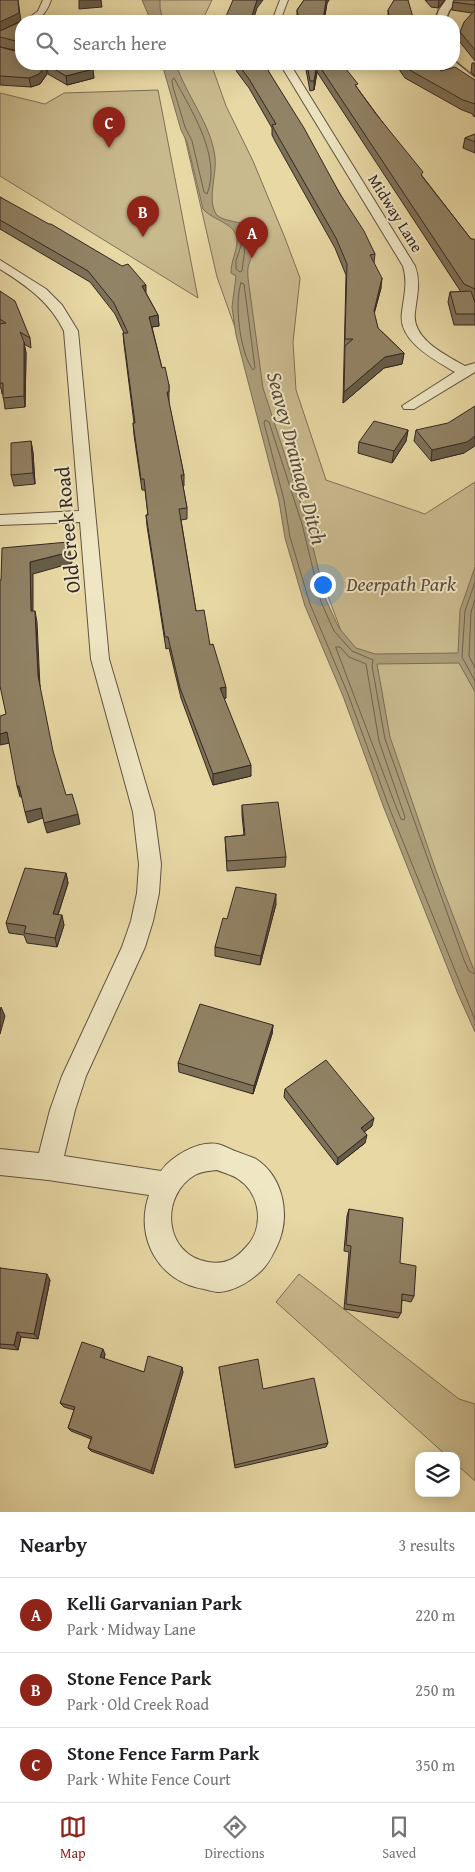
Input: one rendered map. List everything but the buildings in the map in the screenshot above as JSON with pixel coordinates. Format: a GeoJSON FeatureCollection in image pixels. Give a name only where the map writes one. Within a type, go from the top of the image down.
{"type":"FeatureCollection","features":[{"type":"Feature","properties":{"kind":"street"},"geometry":{"type":"LineString","coordinates":[[38,15],[42,12],[47,0]]}},
{"type":"Feature","properties":{"kind":"street"},"geometry":{"type":"LineString","coordinates":[[278,15],[284,0]]}},
{"type":"Feature","properties":{"kind":"street"},"geometry":{"type":"LineString","coordinates":[[442,15],[452,0]]}},
{"type":"Feature","properties":{"kind":"street","name":"Midway Lane"},"geometry":{"type":"LineString","coordinates":[[289,70],[409,266],[412,274],[413,293],[408,315],[412,329],[419,340],[433,352],[470,369]]}},
{"type":"Feature","properties":{"kind":"street"},"geometry":{"type":"LineString","coordinates":[[455,70],[475,84]]}},
{"type":"Feature","properties":{"kind":"street","name":"Old Creek Road"},"geometry":{"type":"LineString","coordinates":[[0,264],[37,287],[51,299],[64,315],[71,331],[100,659],[105,682],[135,780],[148,838],[150,866],[147,898],[134,950],[73,1076],[48,1167]]}},
{"type":"Feature","properties":{"kind":"street"},"geometry":{"type":"LineString","coordinates":[[409,406],[470,369]]}},
{"type":"Feature","properties":{"kind":"street"},"geometry":{"type":"LineString","coordinates":[[0,520],[87,516]]}},
{"type":"Feature","properties":{"kind":"street"},"geometry":{"type":"LineString","coordinates":[[217,1157],[235,1160],[251,1169],[263,1183],[270,1201],[272,1220],[268,1239],[258,1257],[242,1270],[223,1277],[203,1278],[185,1270],[169,1257],[160,1239],[156,1219],[160,1198],[167,1185],[183,1167],[199,1159],[217,1157]]}},
{"type":"Feature","properties":{"kind":"street"},"geometry":{"type":"LineString","coordinates":[[0,1162],[48,1167],[167,1185]]}},
{"type":"Feature","properties":{"kind":"green space"},"geometry":{"type":"Polygon","coordinates":[[[154,0],[212,0],[205,15],[157,15],[154,0]]]}},
{"type":"Feature","properties":{"kind":"green space","name":"Deerpath Park"},"geometry":{"type":"Polygon","coordinates":[[[169,70],[213,70],[226,106],[253,161],[285,238],[300,278],[293,342],[296,390],[326,480],[425,514],[475,482],[475,989],[279,465],[242,347],[217,277],[169,70]]]}},
{"type":"Feature","properties":{"kind":"green space"},"geometry":{"type":"Polygon","coordinates":[[[158,90],[198,298],[0,176],[0,93],[45,104],[64,93],[158,90]]]}},
{"type":"Feature","properties":{"kind":"green space"},"geometry":{"type":"Polygon","coordinates":[[[299,1274],[459,1399],[475,1404],[475,1481],[460,1468],[460,1452],[443,1452],[276,1302],[299,1274]]]}},
{"type":"Feature","properties":{"kind":"water"},"geometry":{"type":"Polygon","coordinates":[[[142,0],[160,0],[162,15],[148,15],[142,0]]]}},
{"type":"Feature","properties":{"kind":"water"},"geometry":{"type":"Polygon","coordinates":[[[164,70],[178,70],[209,133],[215,157],[212,201],[216,214],[225,219],[245,224],[251,239],[253,251],[248,268],[248,278],[263,388],[307,523],[326,600],[339,628],[356,648],[375,654],[458,653],[460,610],[475,567],[475,692],[459,663],[377,664],[390,737],[436,871],[475,973],[475,1032],[384,808],[343,696],[305,606],[285,538],[279,501],[236,335],[232,307],[236,276],[231,273],[237,242],[236,236],[229,226],[203,209],[187,142],[181,130],[164,70]]]}},
{"type":"Feature","properties":{"kind":"place","name":"Stone Fence Farm Park"},"geometry":{"type":"Point","coordinates":[109,148]}},
{"type":"Feature","properties":{"kind":"place","name":"Stone Fence Park"},"geometry":{"type":"Point","coordinates":[143,237]}},
{"type":"Feature","properties":{"kind":"place","name":"Kelli Garvanian Park"},"geometry":{"type":"Point","coordinates":[252,258]}},
{"type":"Feature","properties":{"kind":"water label","name":"Seavey Drainage Ditch"},"geometry":{"type":"Point","coordinates":[297,458]}}]}
